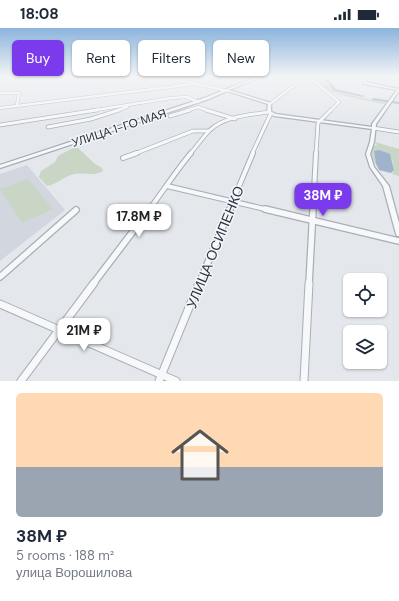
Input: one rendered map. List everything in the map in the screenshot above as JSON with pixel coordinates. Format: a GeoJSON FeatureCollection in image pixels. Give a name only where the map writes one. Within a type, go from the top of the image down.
{"type":"FeatureCollection","features":[{"type":"Feature","properties":{"kind":"street"},"geometry":{"type":"LineString","coordinates":[[17,105],[19,93]]}},
{"type":"Feature","properties":{"kind":"street"},"geometry":{"type":"LineString","coordinates":[[0,108],[109,93]]}},
{"type":"Feature","properties":{"kind":"street","name":"УЛИЦА 1-ГО МАЯ"},"geometry":{"type":"LineString","coordinates":[[0,167],[221,93]]}},
{"type":"Feature","properties":{"kind":"street"},"geometry":{"type":"LineString","coordinates":[[236,93],[270,104]]}},
{"type":"Feature","properties":{"kind":"street"},"geometry":{"type":"LineString","coordinates":[[270,104],[285,93]]}},
{"type":"Feature","properties":{"kind":"street"},"geometry":{"type":"LineString","coordinates":[[304,381],[314,220],[318,123],[339,102],[328,93]]}},
{"type":"Feature","properties":{"kind":"street"},"geometry":{"type":"LineString","coordinates":[[397,93],[376,120],[368,156],[372,167],[386,186],[399,234]]}},
{"type":"Feature","properties":{"kind":"street"},"geometry":{"type":"LineString","coordinates":[[0,125],[181,97],[198,102]]}},
{"type":"Feature","properties":{"kind":"street"},"geometry":{"type":"LineString","coordinates":[[270,104],[270,112]]}},
{"type":"Feature","properties":{"kind":"street"},"geometry":{"type":"LineString","coordinates":[[48,127],[103,116],[128,105]]}},
{"type":"Feature","properties":{"kind":"street"},"geometry":{"type":"LineString","coordinates":[[170,116],[198,107],[235,119]]}},
{"type":"Feature","properties":{"kind":"street"},"geometry":{"type":"LineString","coordinates":[[21,381],[167,186],[170,179],[212,127],[235,119],[270,112],[320,121],[399,132]]}},
{"type":"Feature","properties":{"kind":"street","name":"УЛИЦА ОСИПЕНКО"},"geometry":{"type":"LineString","coordinates":[[160,378],[270,112]]}},
{"type":"Feature","properties":{"kind":"street"},"geometry":{"type":"LineString","coordinates":[[123,158],[193,131],[209,131]]}},
{"type":"Feature","properties":{"kind":"street"},"geometry":{"type":"LineString","coordinates":[[167,186],[233,203],[314,220],[399,241]]}},
{"type":"Feature","properties":{"kind":"street"},"geometry":{"type":"LineString","coordinates":[[0,277],[76,210]]}},
{"type":"Feature","properties":{"kind":"street"},"geometry":{"type":"LineString","coordinates":[[0,304],[160,378],[176,381]]}},
{"type":"Feature","properties":{"kind":"shaded area"},"geometry":{"type":"Polygon","coordinates":[[[27,165],[65,210],[0,261],[0,174],[27,165]]]}},
{"type":"Feature","properties":{"kind":"green space"},"geometry":{"type":"Polygon","coordinates":[[[337,93],[387,103],[383,104],[337,93]]]}},
{"type":"Feature","properties":{"kind":"green space"},"geometry":{"type":"Polygon","coordinates":[[[375,142],[399,149],[399,176],[392,174],[394,170],[392,159],[374,152],[376,164],[374,163],[371,153],[374,146],[377,145],[375,142]]]}},
{"type":"Feature","properties":{"kind":"green space"},"geometry":{"type":"Polygon","coordinates":[[[73,148],[78,148],[94,163],[102,168],[103,171],[96,174],[74,174],[47,186],[39,177],[41,171],[55,162],[58,156],[73,148]]]}},
{"type":"Feature","properties":{"kind":"green space"},"geometry":{"type":"Polygon","coordinates":[[[28,179],[53,209],[22,223],[0,189],[28,179]]]}},
{"type":"Feature","properties":{"kind":"water"},"geometry":{"type":"Polygon","coordinates":[[[379,150],[390,154],[394,170],[391,173],[379,170],[376,164],[374,151],[379,150]]]}},
{"type":"Feature","properties":{"kind":"waterway"},"geometry":{"type":"LineString","coordinates":[[351,93],[363,96]]}},
{"type":"Feature","properties":{"kind":"waterway"},"geometry":{"type":"LineString","coordinates":[[374,99],[399,103]]}}]}
